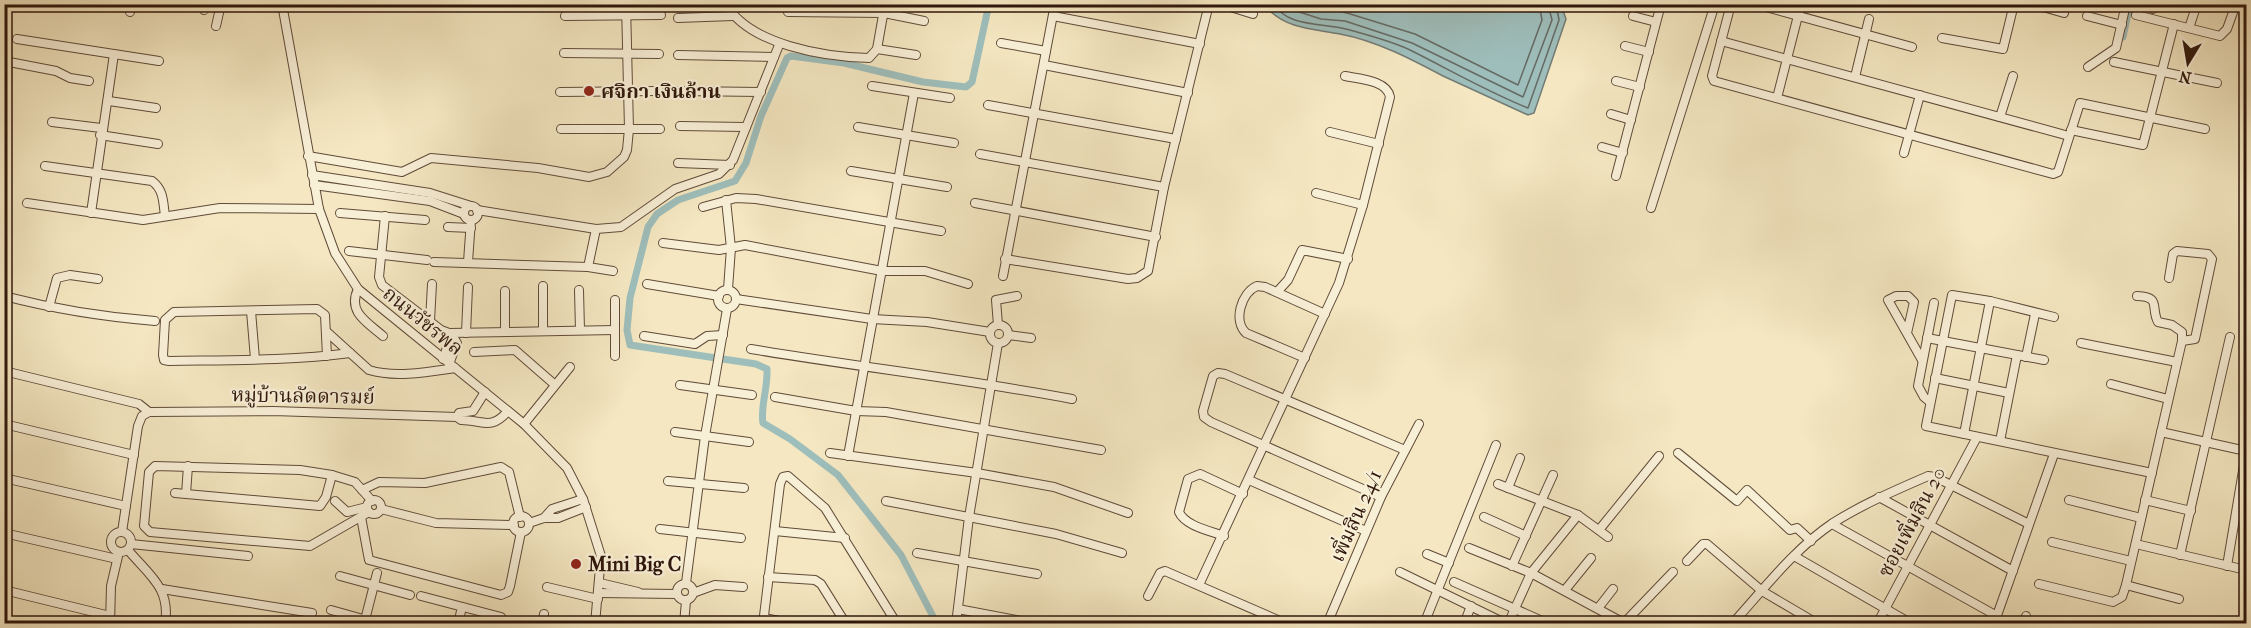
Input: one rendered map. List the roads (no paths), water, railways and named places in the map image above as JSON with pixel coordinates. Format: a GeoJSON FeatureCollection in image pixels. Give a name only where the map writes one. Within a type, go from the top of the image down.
{"type":"FeatureCollection","features":[{"type":"Feature","properties":{"kind":"street"},"geometry":{"type":"LineString","coordinates":[[216,26],[221,4]]}},
{"type":"Feature","properties":{"kind":"street","name":"ถนนวัชรพล"},"geometry":{"type":"LineString","coordinates":[[282,4],[319,209],[335,253],[358,289],[524,424],[567,468],[585,503],[601,556],[595,624]]}},
{"type":"Feature","properties":{"kind":"street"},"geometry":{"type":"LineString","coordinates":[[308,156],[402,172],[431,158],[538,168],[589,177],[607,172],[624,157],[629,129],[626,4]]}},
{"type":"Feature","properties":{"kind":"street"},"geometry":{"type":"LineString","coordinates":[[726,4],[734,16],[779,45],[863,58],[869,58],[877,49],[885,4]]}},
{"type":"Feature","properties":{"kind":"street"},"geometry":{"type":"LineString","coordinates":[[1004,276],[1005,259],[1055,4]]}},
{"type":"Feature","properties":{"kind":"street"},"geometry":{"type":"LineString","coordinates":[[1005,259],[1128,279],[1137,278],[1148,271],[1164,187],[1209,4]]}},
{"type":"Feature","properties":{"kind":"street"},"geometry":{"type":"LineString","coordinates":[[1221,4],[1253,14]]}},
{"type":"Feature","properties":{"kind":"street"},"geometry":{"type":"LineString","coordinates":[[1616,176],[1661,4]]}},
{"type":"Feature","properties":{"kind":"street"},"geometry":{"type":"LineString","coordinates":[[1651,208],[1715,4]]}},
{"type":"Feature","properties":{"kind":"street"},"geometry":{"type":"LineString","coordinates":[[1731,4],[1712,79],[2053,174],[2058,172],[2082,103],[2205,129]]}},
{"type":"Feature","properties":{"kind":"street"},"geometry":{"type":"LineString","coordinates":[[1755,4],[1912,47]]}},
{"type":"Feature","properties":{"kind":"street"},"geometry":{"type":"LineString","coordinates":[[1777,98],[1800,4]]}},
{"type":"Feature","properties":{"kind":"street"},"geometry":{"type":"LineString","coordinates":[[1942,38],[2003,49],[2014,4]]}},
{"type":"Feature","properties":{"kind":"street"},"geometry":{"type":"LineString","coordinates":[[2033,4],[2064,13]]}},
{"type":"Feature","properties":{"kind":"street"},"geometry":{"type":"LineString","coordinates":[[2088,67],[2116,48],[2126,4]]}},
{"type":"Feature","properties":{"kind":"street"},"geometry":{"type":"LineString","coordinates":[[2189,28],[2197,4]]}},
{"type":"Feature","properties":{"kind":"street"},"geometry":{"type":"LineString","coordinates":[[2136,15],[2224,35],[2236,4]]}},
{"type":"Feature","properties":{"kind":"street"},"geometry":{"type":"LineString","coordinates":[[788,12],[884,14],[924,21]]}},
{"type":"Feature","properties":{"kind":"street"},"geometry":{"type":"LineString","coordinates":[[565,16],[661,15]]}},
{"type":"Feature","properties":{"kind":"street"},"geometry":{"type":"LineString","coordinates":[[678,18],[734,16]]}},
{"type":"Feature","properties":{"kind":"street"},"geometry":{"type":"LineString","coordinates":[[1053,16],[1200,44]]}},
{"type":"Feature","properties":{"kind":"street"},"geometry":{"type":"LineString","coordinates":[[1633,16],[1656,22]]}},
{"type":"Feature","properties":{"kind":"street"},"geometry":{"type":"LineString","coordinates":[[2087,16],[2122,25]]}},
{"type":"Feature","properties":{"kind":"street"},"geometry":{"type":"LineString","coordinates":[[1855,77],[1869,19]]}},
{"type":"Feature","properties":{"kind":"street"},"geometry":{"type":"LineString","coordinates":[[1721,41],[2000,117],[2070,133],[2143,145],[2174,24]]}},
{"type":"Feature","properties":{"kind":"street"},"geometry":{"type":"LineString","coordinates":[[17,39],[159,61]]}},
{"type":"Feature","properties":{"kind":"street"},"geometry":{"type":"LineString","coordinates":[[1002,43],[1046,51]]}},
{"type":"Feature","properties":{"kind":"street"},"geometry":{"type":"LineString","coordinates":[[365,188],[430,193],[474,208],[596,229],[621,227],[675,189],[719,174],[730,165],[779,45]]}},
{"type":"Feature","properties":{"kind":"street"},"geometry":{"type":"LineString","coordinates":[[1625,46],[1649,52]]}},
{"type":"Feature","properties":{"kind":"street"},"geometry":{"type":"LineString","coordinates":[[877,49],[916,56]]}},
{"type":"Feature","properties":{"kind":"street"},"geometry":{"type":"LineString","coordinates":[[564,53],[659,54]]}},
{"type":"Feature","properties":{"kind":"street"},"geometry":{"type":"LineString","coordinates":[[91,213],[114,54]]}},
{"type":"Feature","properties":{"kind":"street"},"geometry":{"type":"LineString","coordinates":[[678,55],[774,57]]}},
{"type":"Feature","properties":{"kind":"street"},"geometry":{"type":"LineString","coordinates":[[4,61],[56,71],[70,78],[89,81]]}},
{"type":"Feature","properties":{"kind":"street"},"geometry":{"type":"LineString","coordinates":[[2114,62],[2217,83]]}},
{"type":"Feature","properties":{"kind":"street"},"geometry":{"type":"LineString","coordinates":[[1044,65],[1188,93]]}},
{"type":"Feature","properties":{"kind":"street"},"geometry":{"type":"LineString","coordinates":[[1199,585],[1224,536],[1348,259],[1388,113],[1389,90],[1384,86],[1345,76]]}},
{"type":"Feature","properties":{"kind":"street"},"geometry":{"type":"LineString","coordinates":[[2000,117],[2013,76]]}},
{"type":"Feature","properties":{"kind":"street"},"geometry":{"type":"LineString","coordinates":[[1616,81],[1640,87]]}},
{"type":"Feature","properties":{"kind":"street"},"geometry":{"type":"LineString","coordinates":[[872,86],[950,98]]}},
{"type":"Feature","properties":{"kind":"street"},"geometry":{"type":"LineString","coordinates":[[678,91],[761,92]]}},
{"type":"Feature","properties":{"kind":"street"},"geometry":{"type":"LineString","coordinates":[[560,92],[659,92]]}},
{"type":"Feature","properties":{"kind":"street"},"geometry":{"type":"LineString","coordinates":[[848,456],[914,93]]}},
{"type":"Feature","properties":{"kind":"street"},"geometry":{"type":"LineString","coordinates":[[1904,153],[1920,95]]}},
{"type":"Feature","properties":{"kind":"street"},"geometry":{"type":"LineString","coordinates":[[109,101],[156,108]]}},
{"type":"Feature","properties":{"kind":"street"},"geometry":{"type":"LineString","coordinates":[[988,105],[1176,139]]}},
{"type":"Feature","properties":{"kind":"street"},"geometry":{"type":"LineString","coordinates":[[1611,114],[1631,120]]}},
{"type":"Feature","properties":{"kind":"street"},"geometry":{"type":"LineString","coordinates":[[52,122],[158,144]]}},
{"type":"Feature","properties":{"kind":"street"},"geometry":{"type":"LineString","coordinates":[[680,126],[746,128]]}},
{"type":"Feature","properties":{"kind":"street"},"geometry":{"type":"LineString","coordinates":[[858,127],[954,143]]}},
{"type":"Feature","properties":{"kind":"street"},"geometry":{"type":"LineString","coordinates":[[561,129],[660,129]]}},
{"type":"Feature","properties":{"kind":"street"},"geometry":{"type":"LineString","coordinates":[[1330,132],[1379,144]]}},
{"type":"Feature","properties":{"kind":"street"},"geometry":{"type":"LineString","coordinates":[[1602,147],[1623,153]]}},
{"type":"Feature","properties":{"kind":"street"},"geometry":{"type":"LineString","coordinates":[[980,154],[1164,187]]}},
{"type":"Feature","properties":{"kind":"street"},"geometry":{"type":"LineString","coordinates":[[678,163],[730,165]]}},
{"type":"Feature","properties":{"kind":"street"},"geometry":{"type":"LineString","coordinates":[[45,166],[152,181],[160,186],[165,216]]}},
{"type":"Feature","properties":{"kind":"street"},"geometry":{"type":"LineString","coordinates":[[851,171],[947,187]]}},
{"type":"Feature","properties":{"kind":"street"},"geometry":{"type":"LineString","coordinates":[[312,175],[346,185],[429,201],[464,214],[471,224]]}},
{"type":"Feature","properties":{"kind":"street"},"geometry":{"type":"LineString","coordinates":[[314,185],[346,185]]}},
{"type":"Feature","properties":{"kind":"street"},"geometry":{"type":"LineString","coordinates":[[1316,193],[1363,205]]}},
{"type":"Feature","properties":{"kind":"street"},"geometry":{"type":"LineString","coordinates":[[703,207],[726,200],[756,199],[941,231]]}},
{"type":"Feature","properties":{"kind":"street"},"geometry":{"type":"LineString","coordinates":[[647,284],[719,296],[728,289],[731,248],[726,200]]}},
{"type":"Feature","properties":{"kind":"street"},"geometry":{"type":"LineString","coordinates":[[27,203],[143,220],[220,208],[319,209]]}},
{"type":"Feature","properties":{"kind":"street"},"geometry":{"type":"LineString","coordinates":[[975,203],[1156,237]]}},
{"type":"Feature","properties":{"kind":"street"},"geometry":{"type":"LineString","coordinates":[[464,214],[465,209],[474,208]]}},
{"type":"Feature","properties":{"kind":"street"},"geometry":{"type":"LineString","coordinates":[[468,262],[471,224],[477,216],[474,208]]}},
{"type":"Feature","properties":{"kind":"street"},"geometry":{"type":"LineString","coordinates":[[340,213],[425,220]]}},
{"type":"Feature","properties":{"kind":"street"},"geometry":{"type":"LineString","coordinates":[[385,216],[379,277],[382,285],[441,330],[454,336]]}},
{"type":"Feature","properties":{"kind":"street"},"geometry":{"type":"LineString","coordinates":[[448,226],[471,224]]}},
{"type":"Feature","properties":{"kind":"street"},"geometry":{"type":"LineString","coordinates":[[588,267],[596,229]]}},
{"type":"Feature","properties":{"kind":"street"},"geometry":{"type":"LineString","coordinates":[[663,243],[719,250],[745,245],[882,271],[925,271],[968,284]]}},
{"type":"Feature","properties":{"kind":"street"},"geometry":{"type":"LineString","coordinates":[[1277,292],[1288,280],[1302,250],[1348,259]]}},
{"type":"Feature","properties":{"kind":"street"},"geometry":{"type":"LineString","coordinates":[[349,251],[431,261],[588,267],[613,271]]}},
{"type":"Feature","properties":{"kind":"street"},"geometry":{"type":"LineString","coordinates":[[2169,278],[2173,254],[2177,251],[2208,254],[2212,259],[2195,339],[2182,341]]}},
{"type":"Feature","properties":{"kind":"street"},"geometry":{"type":"LineString","coordinates":[[49,307],[57,278],[70,275],[98,279]]}},
{"type":"Feature","properties":{"kind":"street"},"geometry":{"type":"LineString","coordinates":[[430,321],[432,285]]}},
{"type":"Feature","properties":{"kind":"street"},"geometry":{"type":"LineString","coordinates":[[543,286],[543,330]]}},
{"type":"Feature","properties":{"kind":"street"},"geometry":{"type":"LineString","coordinates":[[466,333],[468,287]]}},
{"type":"Feature","properties":{"kind":"street"},"geometry":{"type":"LineString","coordinates":[[1305,358],[1246,333],[1240,327],[1238,320],[1250,289],[1265,287],[1325,314]]}},
{"type":"Feature","properties":{"kind":"street"},"geometry":{"type":"LineString","coordinates":[[358,289],[353,302],[356,312],[383,336]]}},
{"type":"Feature","properties":{"kind":"street"},"geometry":{"type":"LineString","coordinates":[[686,583],[705,436],[727,309],[736,299],[734,292],[728,289]]}},
{"type":"Feature","properties":{"kind":"street"},"geometry":{"type":"LineString","coordinates":[[579,290],[580,330]]}},
{"type":"Feature","properties":{"kind":"street"},"geometry":{"type":"LineString","coordinates":[[505,291],[505,332]]}},
{"type":"Feature","properties":{"kind":"street"},"geometry":{"type":"LineString","coordinates":[[2054,317],[1990,301],[1952,295],[1926,426],[2152,473]]}},
{"type":"Feature","properties":{"kind":"street"},"geometry":{"type":"LineString","coordinates":[[4,296],[92,315],[108,314],[155,321]]}},
{"type":"Feature","properties":{"kind":"street"},"geometry":{"type":"LineString","coordinates":[[719,296],[719,301],[727,309]]}},
{"type":"Feature","properties":{"kind":"street"},"geometry":{"type":"LineString","coordinates":[[998,325],[996,300],[1017,296]]}},
{"type":"Feature","properties":{"kind":"street"},"geometry":{"type":"LineString","coordinates":[[1907,333],[1914,302],[1908,296],[1896,296],[1888,300],[1922,360]]}},
{"type":"Feature","properties":{"kind":"street"},"geometry":{"type":"LineString","coordinates":[[2039,584],[2113,602],[2122,597],[2182,341],[2182,332],[2178,328],[2158,322],[2155,318],[2156,303],[2152,299],[2137,296]]}},
{"type":"Feature","properties":{"kind":"street"},"geometry":{"type":"LineString","coordinates":[[736,299],[872,319],[927,322],[990,332]]}},
{"type":"Feature","properties":{"kind":"street"},"geometry":{"type":"LineString","coordinates":[[615,300],[615,356]]}},
{"type":"Feature","properties":{"kind":"street"},"geometry":{"type":"LineString","coordinates":[[1964,434],[1990,301]]}},
{"type":"Feature","properties":{"kind":"street"},"geometry":{"type":"LineString","coordinates":[[1930,402],[1923,397],[1918,386],[1934,303]]}},
{"type":"Feature","properties":{"kind":"street"},"geometry":{"type":"LineString","coordinates":[[327,356],[325,315],[317,309],[174,312],[165,320],[163,355],[164,360],[169,361],[327,356],[350,353]]}},
{"type":"Feature","properties":{"kind":"street"},"geometry":{"type":"LineString","coordinates":[[251,311],[255,359]]}},
{"type":"Feature","properties":{"kind":"street"},"geometry":{"type":"LineString","coordinates":[[2026,357],[2036,314]]}},
{"type":"Feature","properties":{"kind":"street"},"geometry":{"type":"LineString","coordinates":[[990,332],[998,325]]}},
{"type":"Feature","properties":{"kind":"street"},"geometry":{"type":"LineString","coordinates":[[990,332],[992,339],[998,343],[1005,341],[1008,335],[1005,328],[998,325]]}},
{"type":"Feature","properties":{"kind":"street"},"geometry":{"type":"LineString","coordinates":[[327,332],[369,370],[422,372],[449,364],[449,342],[454,336],[466,333],[615,330]]}},
{"type":"Feature","properties":{"kind":"street"},"geometry":{"type":"LineString","coordinates":[[644,336],[695,344],[707,336],[723,335]]}},
{"type":"Feature","properties":{"kind":"street"},"geometry":{"type":"LineString","coordinates":[[1008,335],[1031,338]]}},
{"type":"Feature","properties":{"kind":"street"},"geometry":{"type":"LineString","coordinates":[[2180,555],[2230,337]]}},
{"type":"Feature","properties":{"kind":"street"},"geometry":{"type":"LineString","coordinates":[[1927,338],[2044,360]]}},
{"type":"Feature","properties":{"kind":"street"},"geometry":{"type":"LineString","coordinates":[[956,624],[969,517],[998,343]]}},
{"type":"Feature","properties":{"kind":"street"},"geometry":{"type":"LineString","coordinates":[[2081,343],[2177,362]]}},
{"type":"Feature","properties":{"kind":"street"},"geometry":{"type":"LineString","coordinates":[[751,349],[863,368],[927,374],[992,384],[1072,399]]}},
{"type":"Feature","properties":{"kind":"street"},"geometry":{"type":"LineString","coordinates":[[474,352],[514,350],[554,384]]}},
{"type":"Feature","properties":{"kind":"street"},"geometry":{"type":"LineString","coordinates":[[2000,441],[2016,355]]}},
{"type":"Feature","properties":{"kind":"street"},"geometry":{"type":"LineString","coordinates":[[524,424],[570,367]]}},
{"type":"Feature","properties":{"kind":"street","name":"หมู่บ้านลัดดารมย์"},"geometry":{"type":"LineString","coordinates":[[4,371],[139,404],[149,412],[273,411],[457,417],[461,420],[474,415],[486,424],[495,423],[508,411]]}},
{"type":"Feature","properties":{"kind":"street"},"geometry":{"type":"LineString","coordinates":[[1381,497],[1263,447],[1204,417],[1213,376],[1218,373],[1225,374],[1405,450]]}},
{"type":"Feature","properties":{"kind":"street"},"geometry":{"type":"LineString","coordinates":[[1935,378],[2009,393]]}},
{"type":"Feature","properties":{"kind":"street"},"geometry":{"type":"LineString","coordinates":[[2111,384],[2169,399]]}},
{"type":"Feature","properties":{"kind":"street"},"geometry":{"type":"LineString","coordinates":[[680,385],[752,395]]}},
{"type":"Feature","properties":{"kind":"street"},"geometry":{"type":"LineString","coordinates":[[474,415],[485,392]]}},
{"type":"Feature","properties":{"kind":"street"},"geometry":{"type":"LineString","coordinates":[[775,397],[856,411],[886,412],[1101,450]]}},
{"type":"Feature","properties":{"kind":"street"},"geometry":{"type":"LineString","coordinates":[[122,532],[138,426],[142,416],[149,412]]}},
{"type":"Feature","properties":{"kind":"street"},"geometry":{"type":"LineString","coordinates":[[4,424],[134,455]]}},
{"type":"Feature","properties":{"kind":"street","name":"เพิ่มสิน 24/1"},"geometry":{"type":"LineString","coordinates":[[1327,624],[1381,497],[1419,424]]}},
{"type":"Feature","properties":{"kind":"street"},"geometry":{"type":"LineString","coordinates":[[675,432],[749,442]]}},
{"type":"Feature","properties":{"kind":"street"},"geometry":{"type":"LineString","coordinates":[[2162,432],[2247,452],[2227,566]]}},
{"type":"Feature","properties":{"kind":"street","name":"ซอยเพิ่มสิน 20"},"geometry":{"type":"LineString","coordinates":[[1877,624],[1977,436]]}},
{"type":"Feature","properties":{"kind":"street"},"geometry":{"type":"LineString","coordinates":[[1424,624],[1497,445]]}},
{"type":"Feature","properties":{"kind":"street"},"geometry":{"type":"LineString","coordinates":[[830,453],[977,473],[1054,487],[1128,513]]}},
{"type":"Feature","properties":{"kind":"street"},"geometry":{"type":"LineString","coordinates":[[1678,453],[1737,501],[1747,490],[1790,530],[1797,528],[1811,541]]}},
{"type":"Feature","properties":{"kind":"street"},"geometry":{"type":"LineString","coordinates":[[1832,524],[1995,620],[2054,454]]}},
{"type":"Feature","properties":{"kind":"street"},"geometry":{"type":"LineString","coordinates":[[1599,530],[1659,456]]}},
{"type":"Feature","properties":{"kind":"street"},"geometry":{"type":"LineString","coordinates":[[1508,488],[1520,458]]}},
{"type":"Feature","properties":{"kind":"street"},"geometry":{"type":"LineString","coordinates":[[186,494],[188,466]]}},
{"type":"Feature","properties":{"kind":"street"},"geometry":{"type":"LineString","coordinates":[[151,467],[300,470],[332,475],[346,478],[363,490],[369,507],[361,517],[310,546],[146,531],[144,526],[151,467]]}},
{"type":"Feature","properties":{"kind":"street"},"geometry":{"type":"LineString","coordinates":[[363,490],[380,482],[425,483],[501,467],[508,472],[520,517]]}},
{"type":"Feature","properties":{"kind":"street"},"geometry":{"type":"LineString","coordinates":[[1224,536],[1181,517],[1179,512],[1188,479],[1200,474],[1243,494]]}},
{"type":"Feature","properties":{"kind":"street"},"geometry":{"type":"LineString","coordinates":[[175,493],[320,506],[326,497],[332,475]]}},
{"type":"Feature","properties":{"kind":"street"},"geometry":{"type":"LineString","coordinates":[[1512,566],[1553,475]]}},
{"type":"Feature","properties":{"kind":"street"},"geometry":{"type":"LineString","coordinates":[[794,624],[763,621],[780,484],[783,477],[788,476],[825,508],[897,624]]}},
{"type":"Feature","properties":{"kind":"street"},"geometry":{"type":"LineString","coordinates":[[1732,624],[1794,556],[1832,524],[1879,497],[1928,476],[1951,484],[2030,524]]}},
{"type":"Feature","properties":{"kind":"street"},"geometry":{"type":"LineString","coordinates":[[4,478],[126,506]]}},
{"type":"Feature","properties":{"kind":"street"},"geometry":{"type":"LineString","coordinates":[[1249,480],[1366,531]]}},
{"type":"Feature","properties":{"kind":"street"},"geometry":{"type":"LineString","coordinates":[[668,481],[744,488]]}},
{"type":"Feature","properties":{"kind":"street"},"geometry":{"type":"LineString","coordinates":[[1498,484],[1578,515],[1608,537]]}},
{"type":"Feature","properties":{"kind":"street"},"geometry":{"type":"LineString","coordinates":[[1879,497],[2013,571]]}},
{"type":"Feature","properties":{"kind":"street"},"geometry":{"type":"LineString","coordinates":[[2069,500],[2141,518]]}},
{"type":"Feature","properties":{"kind":"street"},"geometry":{"type":"LineString","coordinates":[[2145,500],[2191,512]]}},
{"type":"Feature","properties":{"kind":"street"},"geometry":{"type":"LineString","coordinates":[[335,501],[346,512],[369,507],[379,502],[381,509],[436,523],[514,525],[521,532]]}},
{"type":"Feature","properties":{"kind":"street"},"geometry":{"type":"LineString","coordinates":[[886,501],[1056,534],[1122,553]]}},
{"type":"Feature","properties":{"kind":"street"},"geometry":{"type":"LineString","coordinates":[[529,523],[544,518],[558,518],[585,503]]}},
{"type":"Feature","properties":{"kind":"street"},"geometry":{"type":"LineString","coordinates":[[1400,572],[1507,624],[1531,573],[1578,515]]}},
{"type":"Feature","properties":{"kind":"street"},"geometry":{"type":"LineString","coordinates":[[361,517],[369,560],[501,595],[508,592],[510,586],[521,532]]}},
{"type":"Feature","properties":{"kind":"street"},"geometry":{"type":"LineString","coordinates":[[514,525],[514,520],[520,517],[525,517],[529,523]]}},
{"type":"Feature","properties":{"kind":"street"},"geometry":{"type":"LineString","coordinates":[[1484,517],[1526,536]]}},
{"type":"Feature","properties":{"kind":"street"},"geometry":{"type":"LineString","coordinates":[[521,532],[527,529],[529,523]]}},
{"type":"Feature","properties":{"kind":"street"},"geometry":{"type":"LineString","coordinates":[[660,529],[741,538]]}},
{"type":"Feature","properties":{"kind":"street"},"geometry":{"type":"LineString","coordinates":[[775,531],[845,538]]}},
{"type":"Feature","properties":{"kind":"street"},"geometry":{"type":"LineString","coordinates":[[4,590],[110,620],[111,586],[130,537],[122,532]]}},
{"type":"Feature","properties":{"kind":"street"},"geometry":{"type":"LineString","coordinates":[[122,532],[114,535],[112,546],[124,551],[162,590],[168,606],[165,624]]}},
{"type":"Feature","properties":{"kind":"street"},"geometry":{"type":"LineString","coordinates":[[4,533],[124,551],[248,556]]}},
{"type":"Feature","properties":{"kind":"street"},"geometry":{"type":"LineString","coordinates":[[2052,542],[2131,561]]}},
{"type":"Feature","properties":{"kind":"street"},"geometry":{"type":"LineString","coordinates":[[1687,561],[1703,544],[1707,544],[1762,591],[1818,624]]}},
{"type":"Feature","properties":{"kind":"street"},"geometry":{"type":"LineString","coordinates":[[2140,545],[2247,570]]}},
{"type":"Feature","properties":{"kind":"street"},"geometry":{"type":"LineString","coordinates":[[1469,548],[1531,573],[1599,607],[1624,623],[1673,572]]}},
{"type":"Feature","properties":{"kind":"street"},"geometry":{"type":"LineString","coordinates":[[918,553],[1037,574]]}},
{"type":"Feature","properties":{"kind":"street"},"geometry":{"type":"LineString","coordinates":[[1426,554],[1449,563]]}},
{"type":"Feature","properties":{"kind":"street"},"geometry":{"type":"LineString","coordinates":[[1794,556],[1912,624]]}},
{"type":"Feature","properties":{"kind":"street"},"geometry":{"type":"LineString","coordinates":[[1565,590],[1591,558]]}},
{"type":"Feature","properties":{"kind":"street"},"geometry":{"type":"LineString","coordinates":[[1149,596],[1162,571],[1284,623]]}},
{"type":"Feature","properties":{"kind":"street"},"geometry":{"type":"LineString","coordinates":[[364,622],[377,573]]}},
{"type":"Feature","properties":{"kind":"street"},"geometry":{"type":"LineString","coordinates":[[340,576],[410,595]]}},
{"type":"Feature","properties":{"kind":"street"},"geometry":{"type":"LineString","coordinates":[[768,577],[815,580],[821,584],[846,624]]}},
{"type":"Feature","properties":{"kind":"street"},"geometry":{"type":"LineString","coordinates":[[1454,582],[1516,607],[1549,624]]}},
{"type":"Feature","properties":{"kind":"street"},"geometry":{"type":"LineString","coordinates":[[600,583],[626,587],[638,592]]}},
{"type":"Feature","properties":{"kind":"street"},"geometry":{"type":"LineString","coordinates":[[677,594],[680,584],[686,583],[692,586],[693,592]]}},
{"type":"Feature","properties":{"kind":"street"},"geometry":{"type":"LineString","coordinates":[[684,624],[686,601],[693,592],[715,585],[743,587]]}},
{"type":"Feature","properties":{"kind":"street"},"geometry":{"type":"LineString","coordinates":[[2126,585],[2180,599]]}},
{"type":"Feature","properties":{"kind":"street"},"geometry":{"type":"LineString","coordinates":[[548,587],[599,596],[627,595],[638,592],[677,594]]}},
{"type":"Feature","properties":{"kind":"street"},"geometry":{"type":"LineString","coordinates":[[1599,607],[1613,589]]}},
{"type":"Feature","properties":{"kind":"street"},"geometry":{"type":"LineString","coordinates":[[162,590],[312,613]]}},
{"type":"Feature","properties":{"kind":"street"},"geometry":{"type":"LineString","coordinates":[[677,594],[679,598],[686,601]]}},
{"type":"Feature","properties":{"kind":"street"},"geometry":{"type":"LineString","coordinates":[[421,596],[501,617]]}},
{"type":"Feature","properties":{"kind":"street"},"geometry":{"type":"LineString","coordinates":[[1464,624],[1471,606]]}},
{"type":"Feature","properties":{"kind":"street"},"geometry":{"type":"LineString","coordinates":[[458,624],[462,607]]}},
{"type":"Feature","properties":{"kind":"street"},"geometry":{"type":"LineString","coordinates":[[958,609],[1021,621]]}},
{"type":"Feature","properties":{"kind":"street"},"geometry":{"type":"LineString","coordinates":[[332,610],[364,622],[381,624]]}},
{"type":"Feature","properties":{"kind":"street"},"geometry":{"type":"LineString","coordinates":[[542,624],[543,614]]}},
{"type":"Feature","properties":{"kind":"water"},"geometry":{"type":"Polygon","coordinates":[[[1269,4],[1561,5],[1566,19],[1534,113],[1528,115],[1380,46],[1354,37],[1284,21],[1268,9],[1269,4]]]}},
{"type":"Feature","properties":{"kind":"waterway"},"geometry":{"type":"LineString","coordinates":[[937,624],[901,555],[838,475],[790,439],[763,423],[762,411],[767,369],[756,364],[630,345],[627,330],[630,298],[648,227],[657,214],[678,200],[735,181],[746,163],[761,116],[787,58],[791,56],[844,63],[923,82],[966,87],[972,82],[989,4]]}},
{"type":"Feature","properties":{"kind":"waterway"},"geometry":{"type":"LineString","coordinates":[[2123,37],[2130,4]]}},
{"type":"Feature","properties":{"kind":"waterway"},"geometry":{"type":"LineString","coordinates":[[4,335],[8,305]]}},
{"type":"Feature","properties":{"kind":"place","name":"ศจิกา เงินล้าน"},"geometry":{"type":"Point","coordinates":[589,91]}},
{"type":"Feature","properties":{"kind":"place","name":"Mini Big C"},"geometry":{"type":"Point","coordinates":[576,564]}}]}
